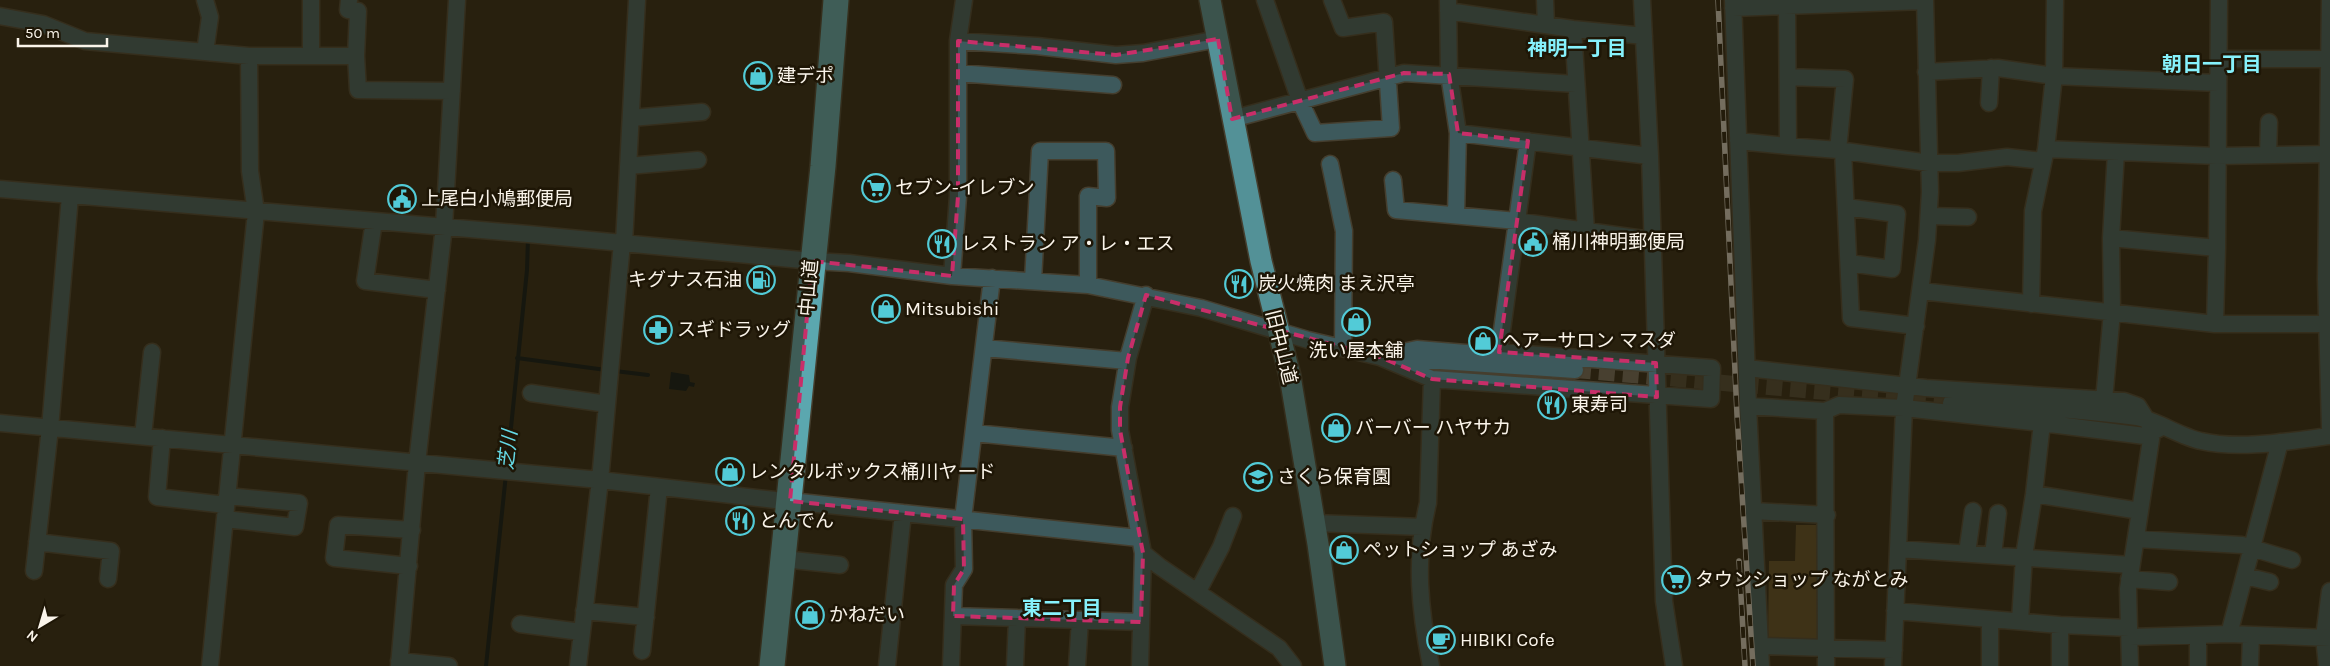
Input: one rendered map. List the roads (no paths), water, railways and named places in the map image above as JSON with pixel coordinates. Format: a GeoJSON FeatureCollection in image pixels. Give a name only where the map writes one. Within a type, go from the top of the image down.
{"type":"FeatureCollection","features":[{"type":"Feature","properties":{"kind":"highway","name":"中山道"},"geometry":{"type":"LineString","coordinates":[[760,666],[782,500],[805,260],[823,0]]}},
{"type":"Feature","properties":{"kind":"highway","name":"中山道"},"geometry":{"type":"LineString","coordinates":[[805,260],[823,166],[836,0]]}},
{"type":"Feature","properties":{"kind":"highway","name":"中山道"},"geometry":{"type":"LineString","coordinates":[[772,666],[783,558],[782,500]]}},
{"type":"Feature","properties":{"kind":"main road","name":"旧中山道"},"geometry":{"type":"LineString","coordinates":[[1210,0],[1265,280],[1290,376],[1335,666]]}},
{"type":"Feature","properties":{"kind":"street"},"geometry":{"type":"LineString","coordinates":[[205,0],[210,17],[205,52]]}},
{"type":"Feature","properties":{"kind":"street"},"geometry":{"type":"LineString","coordinates":[[310,56],[311,0]]}},
{"type":"Feature","properties":{"kind":"street"},"geometry":{"type":"LineString","coordinates":[[348,0],[348,10],[358,11],[356,56],[358,90],[452,91]]}},
{"type":"Feature","properties":{"kind":"street"},"geometry":{"type":"LineString","coordinates":[[449,666],[399,663],[417,463],[444,226],[457,0]]}},
{"type":"Feature","properties":{"kind":"street"},"geometry":{"type":"LineString","coordinates":[[578,666],[600,480],[623,243],[637,0]]}},
{"type":"Feature","properties":{"kind":"street"},"geometry":{"type":"LineString","coordinates":[[952,276],[958,196],[958,41],[964,0]]}},
{"type":"Feature","properties":{"kind":"street"},"geometry":{"type":"LineString","coordinates":[[1265,0],[1300,101],[1314,133],[1391,128],[1386,78],[1384,22],[1343,28],[1332,0]]}},
{"type":"Feature","properties":{"kind":"street"},"geometry":{"type":"LineString","coordinates":[[1545,0],[1546,25]]}},
{"type":"Feature","properties":{"kind":"street"},"geometry":{"type":"LineString","coordinates":[[1642,0],[1650,156],[1651,240],[1664,602],[1674,666]]}},
{"type":"Feature","properties":{"kind":"street"},"geometry":{"type":"LineString","coordinates":[[1760,646],[1826,648],[1893,658],[1904,408],[1921,291],[1929,216],[1925,0],[1787,6],[1733,4],[1748,406],[1760,646],[1762,666]]}},
{"type":"Feature","properties":{"kind":"street"},"geometry":{"type":"LineString","coordinates":[[2031,304],[2033,211],[2045,155],[2054,76],[2055,0]]}},
{"type":"Feature","properties":{"kind":"street"},"geometry":{"type":"LineString","coordinates":[[2215,324],[2219,0]]}},
{"type":"Feature","properties":{"kind":"street"},"geometry":{"type":"LineString","coordinates":[[2330,0],[2328,279],[2330,428]]}},
{"type":"Feature","properties":{"kind":"street"},"geometry":{"type":"LineString","coordinates":[[1456,215],[1458,133],[1449,74],[1448,6],[1546,25],[1644,36]]}},
{"type":"Feature","properties":{"kind":"street"},"geometry":{"type":"LineString","coordinates":[[1787,6],[1788,146]]}},
{"type":"Feature","properties":{"kind":"street"},"geometry":{"type":"LineString","coordinates":[[0,16],[43,24],[85,41],[250,56],[356,56]]}},
{"type":"Feature","properties":{"kind":"street"},"geometry":{"type":"LineString","coordinates":[[1573,29],[1586,231]]}},
{"type":"Feature","properties":{"kind":"street"},"geometry":{"type":"LineString","coordinates":[[958,41],[1037,46],[1116,55],[1142,53],[1218,39]]}},
{"type":"Feature","properties":{"kind":"street"},"geometry":{"type":"LineString","coordinates":[[210,666],[256,212],[250,171],[250,56]]}},
{"type":"Feature","properties":{"kind":"street"},"geometry":{"type":"LineString","coordinates":[[2219,59],[2329,62]]}},
{"type":"Feature","properties":{"kind":"street"},"geometry":{"type":"LineString","coordinates":[[1989,103],[1991,68]]}},
{"type":"Feature","properties":{"kind":"street"},"geometry":{"type":"LineString","coordinates":[[1926,72],[1991,68],[2054,76],[2218,83]]}},
{"type":"Feature","properties":{"kind":"street"},"geometry":{"type":"LineString","coordinates":[[958,73],[1113,85]]}},
{"type":"Feature","properties":{"kind":"street"},"geometry":{"type":"LineString","coordinates":[[1232,119],[1404,73],[1449,74],[1576,84]]}},
{"type":"Feature","properties":{"kind":"street"},"geometry":{"type":"LineString","coordinates":[[1788,78],[1845,79],[1840,150],[1846,208],[1851,318],[1916,326]]}},
{"type":"Feature","properties":{"kind":"street"},"geometry":{"type":"LineString","coordinates":[[631,118],[702,112]]}},
{"type":"Feature","properties":{"kind":"street"},"geometry":{"type":"LineString","coordinates":[[2268,155],[2269,122]]}},
{"type":"Feature","properties":{"kind":"street"},"geometry":{"type":"LineString","coordinates":[[1458,133],[1650,156]]}},
{"type":"Feature","properties":{"kind":"street"},"geometry":{"type":"LineString","coordinates":[[1499,352],[1528,141]]}},
{"type":"Feature","properties":{"kind":"street"},"geometry":{"type":"LineString","coordinates":[[1738,141],[1840,150],[1929,163],[1958,163],[2007,157],[2116,152],[2217,156],[2329,154]]}},
{"type":"Feature","properties":{"kind":"street"},"geometry":{"type":"LineString","coordinates":[[1032,281],[1040,151],[1106,151],[1107,198],[1088,196],[1088,285]]}},
{"type":"Feature","properties":{"kind":"street"},"geometry":{"type":"LineString","coordinates":[[2104,400],[2112,312],[2111,238],[2116,152]]}},
{"type":"Feature","properties":{"kind":"street"},"geometry":{"type":"LineString","coordinates":[[628,166],[698,160]]}},
{"type":"Feature","properties":{"kind":"street"},"geometry":{"type":"LineString","coordinates":[[1330,164],[1344,231],[1343,348]]}},
{"type":"Feature","properties":{"kind":"street"},"geometry":{"type":"LineString","coordinates":[[1393,180],[1396,210],[1517,222],[1651,240]]}},
{"type":"Feature","properties":{"kind":"street"},"geometry":{"type":"LineString","coordinates":[[0,189],[256,212],[444,226],[849,263],[952,276],[1088,285],[1200,308],[1280,332],[1380,357],[1432,379],[1657,397],[1711,399],[1712,368],[1499,352],[1478,354],[1417,349],[1380,357]]}},
{"type":"Feature","properties":{"kind":"street"},"geometry":{"type":"LineString","coordinates":[[34,571],[50,428],[70,196]]}},
{"type":"Feature","properties":{"kind":"street"},"geometry":{"type":"LineString","coordinates":[[1846,208],[1897,214],[1892,269],[1848,263]]}},
{"type":"Feature","properties":{"kind":"street"},"geometry":{"type":"LineString","coordinates":[[1929,216],[1968,217]]}},
{"type":"Feature","properties":{"kind":"street"},"geometry":{"type":"LineString","coordinates":[[374,221],[365,281],[437,290]]}},
{"type":"Feature","properties":{"kind":"street"},"geometry":{"type":"LineString","coordinates":[[2111,238],[2217,248]]}},
{"type":"Feature","properties":{"kind":"street"},"geometry":{"type":"LineString","coordinates":[[952,666],[954,585],[964,569],[963,519],[992,278]]}},
{"type":"Feature","properties":{"kind":"street"},"geometry":{"type":"LineString","coordinates":[[1921,291],[2215,324],[2328,324]]}},
{"type":"Feature","properties":{"kind":"street"},"geometry":{"type":"LineString","coordinates":[[1140,666],[1141,545],[1120,430],[1120,407],[1127,361],[1146,296]]}},
{"type":"Feature","properties":{"kind":"street"},"geometry":{"type":"LineString","coordinates":[[984,348],[1127,361]]}},
{"type":"Feature","properties":{"kind":"street"},"geometry":{"type":"LineString","coordinates":[[143,436],[152,352]]}},
{"type":"Feature","properties":{"kind":"street"},"geometry":{"type":"LineString","coordinates":[[1380,357],[1575,370]]}},
{"type":"Feature","properties":{"kind":"street"},"geometry":{"type":"LineString","coordinates":[[1747,368],[1908,384],[1926,388],[2124,401],[2138,406],[2154,427],[2130,572],[2130,666]]}},
{"type":"Feature","properties":{"kind":"street"},"geometry":{"type":"LineString","coordinates":[[1431,666],[1421,606],[1418,567],[1422,527],[1428,503],[1432,379]]}},
{"type":"Feature","properties":{"kind":"street"},"geometry":{"type":"LineString","coordinates":[[531,393],[607,404]]}},
{"type":"Feature","properties":{"kind":"street"},"geometry":{"type":"LineString","coordinates":[[1951,403],[2067,410],[2140,418],[2154,427],[2202,441],[2241,444],[2330,436]]}},
{"type":"Feature","properties":{"kind":"street"},"geometry":{"type":"LineString","coordinates":[[1748,406],[1826,410],[1839,405],[1904,408],[2145,436],[2154,427]]}},
{"type":"Feature","properties":{"kind":"street"},"geometry":{"type":"LineString","coordinates":[[1826,410],[1826,666]]}},
{"type":"Feature","properties":{"kind":"street"},"geometry":{"type":"LineString","coordinates":[[0,423],[600,480],[963,519],[1141,545],[1159,566],[1279,648],[1293,666]]}},
{"type":"Feature","properties":{"kind":"street"},"geometry":{"type":"LineString","coordinates":[[2020,621],[2024,556],[2034,494],[2042,423]]}},
{"type":"Feature","properties":{"kind":"street"},"geometry":{"type":"LineString","coordinates":[[974,433],[1124,448]]}},
{"type":"Feature","properties":{"kind":"street"},"geometry":{"type":"LineString","coordinates":[[162,438],[157,497],[226,506]]}},
{"type":"Feature","properties":{"kind":"street"},"geometry":{"type":"LineString","coordinates":[[2229,634],[2280,442]]}},
{"type":"Feature","properties":{"kind":"street"},"geometry":{"type":"LineString","coordinates":[[642,651],[660,487]]}},
{"type":"Feature","properties":{"kind":"street"},"geometry":{"type":"LineString","coordinates":[[2034,494],[2140,510]]}},
{"type":"Feature","properties":{"kind":"street"},"geometry":{"type":"LineString","coordinates":[[1754,511],[1827,515]]}},
{"type":"Feature","properties":{"kind":"street"},"geometry":{"type":"LineString","coordinates":[[1967,553],[1973,511]]}},
{"type":"Feature","properties":{"kind":"street"},"geometry":{"type":"LineString","coordinates":[[887,666],[903,513]]}},
{"type":"Feature","properties":{"kind":"street"},"geometry":{"type":"LineString","coordinates":[[1993,555],[1998,513]]}},
{"type":"Feature","properties":{"kind":"street"},"geometry":{"type":"LineString","coordinates":[[1198,591],[1221,547],[1232,516]]}},
{"type":"Feature","properties":{"kind":"street"},"geometry":{"type":"LineString","coordinates":[[1314,523],[1422,527]]}},
{"type":"Feature","properties":{"kind":"street"},"geometry":{"type":"LineString","coordinates":[[408,566],[334,558],[338,525],[412,530]]}},
{"type":"Feature","properties":{"kind":"street"},"geometry":{"type":"LineString","coordinates":[[2136,539],[2242,545],[2292,560]]}},
{"type":"Feature","properties":{"kind":"street"},"geometry":{"type":"LineString","coordinates":[[37,542],[111,551],[108,578]]}},
{"type":"Feature","properties":{"kind":"street"},"geometry":{"type":"LineString","coordinates":[[1898,549],[2024,556],[2130,572],[2169,582]]}},
{"type":"Feature","properties":{"kind":"street"},"geometry":{"type":"LineString","coordinates":[[783,558],[840,564]]}},
{"type":"Feature","properties":{"kind":"street"},"geometry":{"type":"LineString","coordinates":[[2245,576],[2270,582]]}},
{"type":"Feature","properties":{"kind":"street"},"geometry":{"type":"LineString","coordinates":[[2327,666],[2330,591]]}},
{"type":"Feature","properties":{"kind":"street"},"geometry":{"type":"LineString","coordinates":[[584,610],[646,617]]}},
{"type":"Feature","properties":{"kind":"street"},"geometry":{"type":"LineString","coordinates":[[1895,611],[2020,621],[2129,633],[2229,634],[2327,638]]}},
{"type":"Feature","properties":{"kind":"street"},"geometry":{"type":"LineString","coordinates":[[953,616],[1141,622]]}},
{"type":"Feature","properties":{"kind":"street"},"geometry":{"type":"LineString","coordinates":[[1015,666],[1017,618]]}},
{"type":"Feature","properties":{"kind":"street"},"geometry":{"type":"LineString","coordinates":[[1077,666],[1080,620]]}},
{"type":"Feature","properties":{"kind":"street"},"geometry":{"type":"LineString","coordinates":[[1990,620],[1990,666]]}},
{"type":"Feature","properties":{"kind":"street"},"geometry":{"type":"LineString","coordinates":[[520,624],[582,632]]}},
{"type":"Feature","properties":{"kind":"street"},"geometry":{"type":"LineString","coordinates":[[2060,625],[2060,666]]}},
{"type":"Feature","properties":{"kind":"street"},"geometry":{"type":"LineString","coordinates":[[2198,635],[2198,666]]}},
{"type":"Feature","properties":{"kind":"street"},"geometry":{"type":"LineString","coordinates":[[2250,666],[2251,636]]}},
{"type":"Feature","properties":{"kind":"waterway","name":"芝川"},"geometry":{"type":"LineString","coordinates":[[507,467],[527,270],[528,238]]}},
{"type":"Feature","properties":{"kind":"waterway"},"geometry":{"type":"LineString","coordinates":[[517,358],[606,370]]}},
{"type":"Feature","properties":{"kind":"waterway"},"geometry":{"type":"LineString","coordinates":[[615,371],[648,375]]}},
{"type":"Feature","properties":{"kind":"waterway","name":"芝川"},"geometry":{"type":"LineString","coordinates":[[486,666],[506,474]]}},
{"type":"Feature","properties":{"kind":"tunnel"},"geometry":{"type":"LineString","coordinates":[[1575,370],[1951,403]]}},
{"type":"Feature","properties":{"kind":"railway"},"geometry":{"type":"LineString","coordinates":[[1718,0],[1737,415],[1753,666]]}},
{"type":"Feature","properties":{"kind":"railway"},"geometry":{"type":"LineString","coordinates":[[1739,561],[1745,666]]}},
{"type":"Feature","properties":{"kind":"place","name":"建デポ"},"geometry":{"type":"Point","coordinates":[758,76]}},
{"type":"Feature","properties":{"kind":"place","name":"セブン-イレブン"},"geometry":{"type":"Point","coordinates":[876,188]}},
{"type":"Feature","properties":{"kind":"place","name":"上尾白小鳩郵便局"},"geometry":{"type":"Point","coordinates":[402,199]}},
{"type":"Feature","properties":{"kind":"place","name":"桶川神明郵便局"},"geometry":{"type":"Point","coordinates":[1533,242]}},
{"type":"Feature","properties":{"kind":"place","name":"レストラン ア・レ・エス"},"geometry":{"type":"Point","coordinates":[942,244]}},
{"type":"Feature","properties":{"kind":"place","name":"キグナス石油"},"geometry":{"type":"Point","coordinates":[761,280]}},
{"type":"Feature","properties":{"kind":"place","name":"炭火焼肉 まえ沢亭"},"geometry":{"type":"Point","coordinates":[1239,284]}},
{"type":"Feature","properties":{"kind":"place","name":"Mitsubishi"},"geometry":{"type":"Point","coordinates":[886,309]}},
{"type":"Feature","properties":{"kind":"place","name":"洗い屋本舗"},"geometry":{"type":"Point","coordinates":[1356,322]}},
{"type":"Feature","properties":{"kind":"place","name":"スギドラッグ"},"geometry":{"type":"Point","coordinates":[658,330]}},
{"type":"Feature","properties":{"kind":"place","name":"ヘアーサロン マスダ"},"geometry":{"type":"Point","coordinates":[1483,341]}},
{"type":"Feature","properties":{"kind":"place","name":"東寿司"},"geometry":{"type":"Point","coordinates":[1552,405]}},
{"type":"Feature","properties":{"kind":"place","name":"バーバー ハヤサカ"},"geometry":{"type":"Point","coordinates":[1336,428]}},
{"type":"Feature","properties":{"kind":"place","name":"レンタルボックス桶川ヤード"},"geometry":{"type":"Point","coordinates":[730,472]}},
{"type":"Feature","properties":{"kind":"place","name":"さくら保育園"},"geometry":{"type":"Point","coordinates":[1258,477]}},
{"type":"Feature","properties":{"kind":"place","name":"とんでん"},"geometry":{"type":"Point","coordinates":[740,521]}},
{"type":"Feature","properties":{"kind":"place","name":"ペットショップ あざみ"},"geometry":{"type":"Point","coordinates":[1344,550]}},
{"type":"Feature","properties":{"kind":"place","name":"タウンショップ ながとみ"},"geometry":{"type":"Point","coordinates":[1676,580]}},
{"type":"Feature","properties":{"kind":"place","name":"かねだい"},"geometry":{"type":"Point","coordinates":[810,615]}},
{"type":"Feature","properties":{"kind":"place","name":"HIBIKI Cofe"},"geometry":{"type":"Point","coordinates":[1441,640]}},
{"type":"Feature","properties":{"kind":"district","name":"神明一丁目"},"geometry":{"type":"Point","coordinates":[1577,48]}},
{"type":"Feature","properties":{"kind":"district","name":"朝日一丁目"},"geometry":{"type":"Point","coordinates":[2212,64]}},
{"type":"Feature","properties":{"kind":"district","name":"東二丁目"},"geometry":{"type":"Point","coordinates":[1062,608]}}]}
